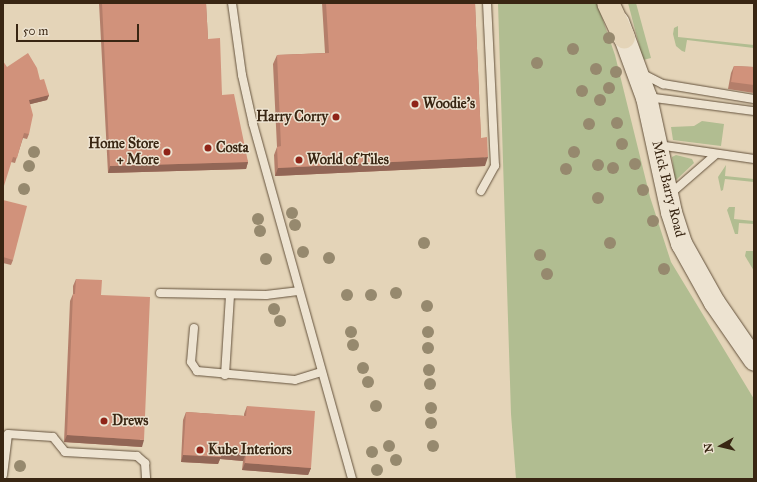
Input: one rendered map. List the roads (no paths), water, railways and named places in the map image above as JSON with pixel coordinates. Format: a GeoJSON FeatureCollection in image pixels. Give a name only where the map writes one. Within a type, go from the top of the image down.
{"type":"FeatureCollection","features":[{"type":"Feature","properties":{"kind":"highway"},"geometry":{"type":"LineString","coordinates":[[608,3],[624,37]]}},
{"type":"Feature","properties":{"kind":"street","name":"Mick Barry Road"},"geometry":{"type":"LineString","coordinates":[[612,3],[646,97],[676,228],[690,262],[714,302],[754,360]]}},
{"type":"Feature","properties":{"kind":"lane"},"geometry":{"type":"LineString","coordinates":[[232,3],[245,95],[298,291],[352,479]]}},
{"type":"Feature","properties":{"kind":"lane"},"geometry":{"type":"LineString","coordinates":[[481,191],[495,166],[487,3]]}},
{"type":"Feature","properties":{"kind":"lane"},"geometry":{"type":"LineString","coordinates":[[637,70],[663,84],[754,99]]}},
{"type":"Feature","properties":{"kind":"lane"},"geometry":{"type":"LineString","coordinates":[[646,97],[754,111]]}},
{"type":"Feature","properties":{"kind":"lane"},"geometry":{"type":"LineString","coordinates":[[656,144],[715,155],[754,159]]}},
{"type":"Feature","properties":{"kind":"lane"},"geometry":{"type":"LineString","coordinates":[[668,196],[715,155]]}},
{"type":"Feature","properties":{"kind":"lane"},"geometry":{"type":"LineString","coordinates":[[160,293],[266,295],[298,291]]}},
{"type":"Feature","properties":{"kind":"lane"},"geometry":{"type":"LineString","coordinates":[[225,375],[230,295]]}},
{"type":"Feature","properties":{"kind":"lane"},"geometry":{"type":"LineString","coordinates":[[194,328],[193,367],[204,373],[295,380],[321,372]]}},
{"type":"Feature","properties":{"kind":"lane"},"geometry":{"type":"LineString","coordinates":[[3,475],[8,434],[53,437],[65,452],[137,456],[145,463],[146,479]]}},
{"type":"Feature","properties":{"kind":"place","name":"Woodie's"},"geometry":{"type":"Point","coordinates":[415,104]}},
{"type":"Feature","properties":{"kind":"place","name":"Harry Corry"},"geometry":{"type":"Point","coordinates":[336,117]}},
{"type":"Feature","properties":{"kind":"place","name":"Costa"},"geometry":{"type":"Point","coordinates":[208,148]}},
{"type":"Feature","properties":{"kind":"place","name":"Home Store + More"},"geometry":{"type":"Point","coordinates":[167,152]}},
{"type":"Feature","properties":{"kind":"place","name":"World of Tiles"},"geometry":{"type":"Point","coordinates":[299,160]}},
{"type":"Feature","properties":{"kind":"place","name":"Drews"},"geometry":{"type":"Point","coordinates":[104,421]}},
{"type":"Feature","properties":{"kind":"place","name":"Kube Interiors"},"geometry":{"type":"Point","coordinates":[200,450]}}]}
